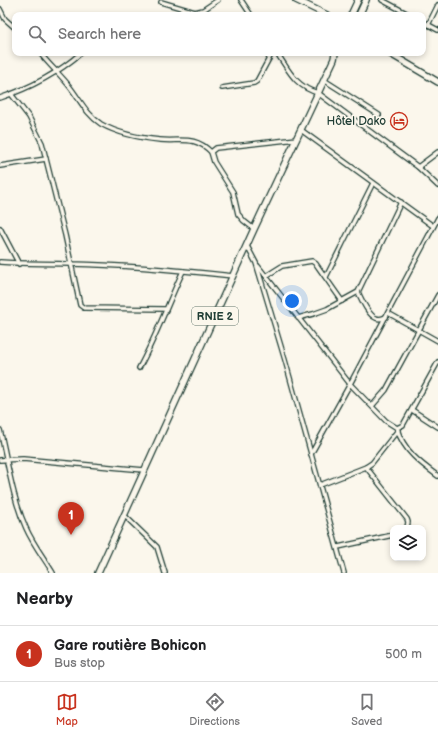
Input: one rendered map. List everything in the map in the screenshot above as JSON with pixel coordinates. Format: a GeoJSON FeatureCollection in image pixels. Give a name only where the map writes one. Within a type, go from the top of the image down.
{"type":"FeatureCollection","features":[{"type":"Feature","properties":{"kind":"main road"},"geometry":{"type":"LineString","coordinates":[[296,0],[317,12]]}},
{"type":"Feature","properties":{"kind":"main road"},"geometry":{"type":"LineString","coordinates":[[352,12],[358,0]]}},
{"type":"Feature","properties":{"kind":"main road"},"geometry":{"type":"LineString","coordinates":[[361,12],[366,0]]}},
{"type":"Feature","properties":{"kind":"main road","name":"RNIE 2"},"geometry":{"type":"LineString","coordinates":[[98,573],[254,229],[335,56]]}},
{"type":"Feature","properties":{"kind":"main road"},"geometry":{"type":"LineString","coordinates":[[394,56],[438,82]]}},
{"type":"Feature","properties":{"kind":"street"},"geometry":{"type":"LineString","coordinates":[[161,2],[195,12],[203,10],[218,0]]}},
{"type":"Feature","properties":{"kind":"street"},"geometry":{"type":"LineString","coordinates":[[241,0],[249,12]]}},
{"type":"Feature","properties":{"kind":"street"},"geometry":{"type":"LineString","coordinates":[[382,0],[404,12]]}},
{"type":"Feature","properties":{"kind":"street"},"geometry":{"type":"LineString","coordinates":[[438,5],[428,25],[438,30]]}},
{"type":"Feature","properties":{"kind":"street"},"geometry":{"type":"LineString","coordinates":[[0,9],[5,18],[12,25]]}},
{"type":"Feature","properties":{"kind":"street"},"geometry":{"type":"LineString","coordinates":[[43,56],[69,86],[87,112],[102,124],[119,132],[136,136],[161,140],[193,140],[204,145],[211,152],[214,162],[233,192],[238,214],[254,229]]}},
{"type":"Feature","properties":{"kind":"street"},"geometry":{"type":"LineString","coordinates":[[0,98],[32,86],[66,66],[78,56]]}},
{"type":"Feature","properties":{"kind":"street"},"geometry":{"type":"LineString","coordinates":[[222,88],[254,83],[257,81],[270,56]]}},
{"type":"Feature","properties":{"kind":"street"},"geometry":{"type":"LineString","coordinates":[[279,56],[299,84],[309,91],[318,93],[418,167],[438,186]]}},
{"type":"Feature","properties":{"kind":"street"},"geometry":{"type":"LineString","coordinates":[[324,80],[378,115]]}},
{"type":"Feature","properties":{"kind":"street"},"geometry":{"type":"LineString","coordinates":[[11,94],[29,117],[42,143],[65,235],[79,302],[84,308],[165,309]]}},
{"type":"Feature","properties":{"kind":"street"},"geometry":{"type":"LineString","coordinates":[[301,130],[433,226]]}},
{"type":"Feature","properties":{"kind":"street"},"geometry":{"type":"LineString","coordinates":[[211,152],[216,148],[297,139]]}},
{"type":"Feature","properties":{"kind":"street"},"geometry":{"type":"LineString","coordinates":[[418,167],[438,152]]}},
{"type":"Feature","properties":{"kind":"street"},"geometry":{"type":"LineString","coordinates":[[0,166],[46,159]]}},
{"type":"Feature","properties":{"kind":"street"},"geometry":{"type":"LineString","coordinates":[[326,277],[373,183]]}},
{"type":"Feature","properties":{"kind":"street"},"geometry":{"type":"LineString","coordinates":[[298,318],[313,314],[358,292],[400,202]]}},
{"type":"Feature","properties":{"kind":"street"},"geometry":{"type":"LineString","coordinates":[[311,454],[438,218]]}},
{"type":"Feature","properties":{"kind":"street"},"geometry":{"type":"LineString","coordinates":[[0,228],[19,264]]}},
{"type":"Feature","properties":{"kind":"street"},"geometry":{"type":"LineString","coordinates":[[247,246],[256,263],[350,384],[397,429],[404,445],[415,458],[438,476]]}},
{"type":"Feature","properties":{"kind":"street"},"geometry":{"type":"LineString","coordinates":[[266,276],[282,266],[312,261],[326,277],[342,301]]}},
{"type":"Feature","properties":{"kind":"street"},"geometry":{"type":"LineString","coordinates":[[0,262],[19,264],[71,264],[183,271],[233,276]]}},
{"type":"Feature","properties":{"kind":"street"},"geometry":{"type":"LineString","coordinates":[[256,263],[338,547],[344,573]]}},
{"type":"Feature","properties":{"kind":"street"},"geometry":{"type":"LineString","coordinates":[[139,368],[152,344],[165,309],[183,271]]}},
{"type":"Feature","properties":{"kind":"street"},"geometry":{"type":"LineString","coordinates":[[358,292],[375,318],[380,319],[387,315]]}},
{"type":"Feature","properties":{"kind":"street"},"geometry":{"type":"LineString","coordinates":[[372,406],[386,390],[438,295]]}},
{"type":"Feature","properties":{"kind":"street"},"geometry":{"type":"LineString","coordinates":[[387,315],[438,341]]}},
{"type":"Feature","properties":{"kind":"street"},"geometry":{"type":"LineString","coordinates":[[320,485],[366,467],[377,458],[397,429],[403,425],[438,362]]}},
{"type":"Feature","properties":{"kind":"street"},"geometry":{"type":"LineString","coordinates":[[412,410],[438,427]]}},
{"type":"Feature","properties":{"kind":"street"},"geometry":{"type":"LineString","coordinates":[[0,430],[12,487],[26,529],[53,573]]}},
{"type":"Feature","properties":{"kind":"street"},"geometry":{"type":"LineString","coordinates":[[0,460],[5,459],[70,463],[144,470]]}},
{"type":"Feature","properties":{"kind":"street"},"geometry":{"type":"LineString","coordinates":[[366,467],[407,519],[408,525]]}},
{"type":"Feature","properties":{"kind":"street"},"geometry":{"type":"LineString","coordinates":[[124,515],[157,547],[165,573]]}},
{"type":"Feature","properties":{"kind":"street"},"geometry":{"type":"LineString","coordinates":[[338,547],[390,536]]}},
{"type":"Feature","properties":{"kind":"place","name":"Hôtel Dako"},"geometry":{"type":"Point","coordinates":[399,121]}},
{"type":"Feature","properties":{"kind":"place","name":"Gare routière Bohicon"},"geometry":{"type":"Point","coordinates":[71,535]}}]}
